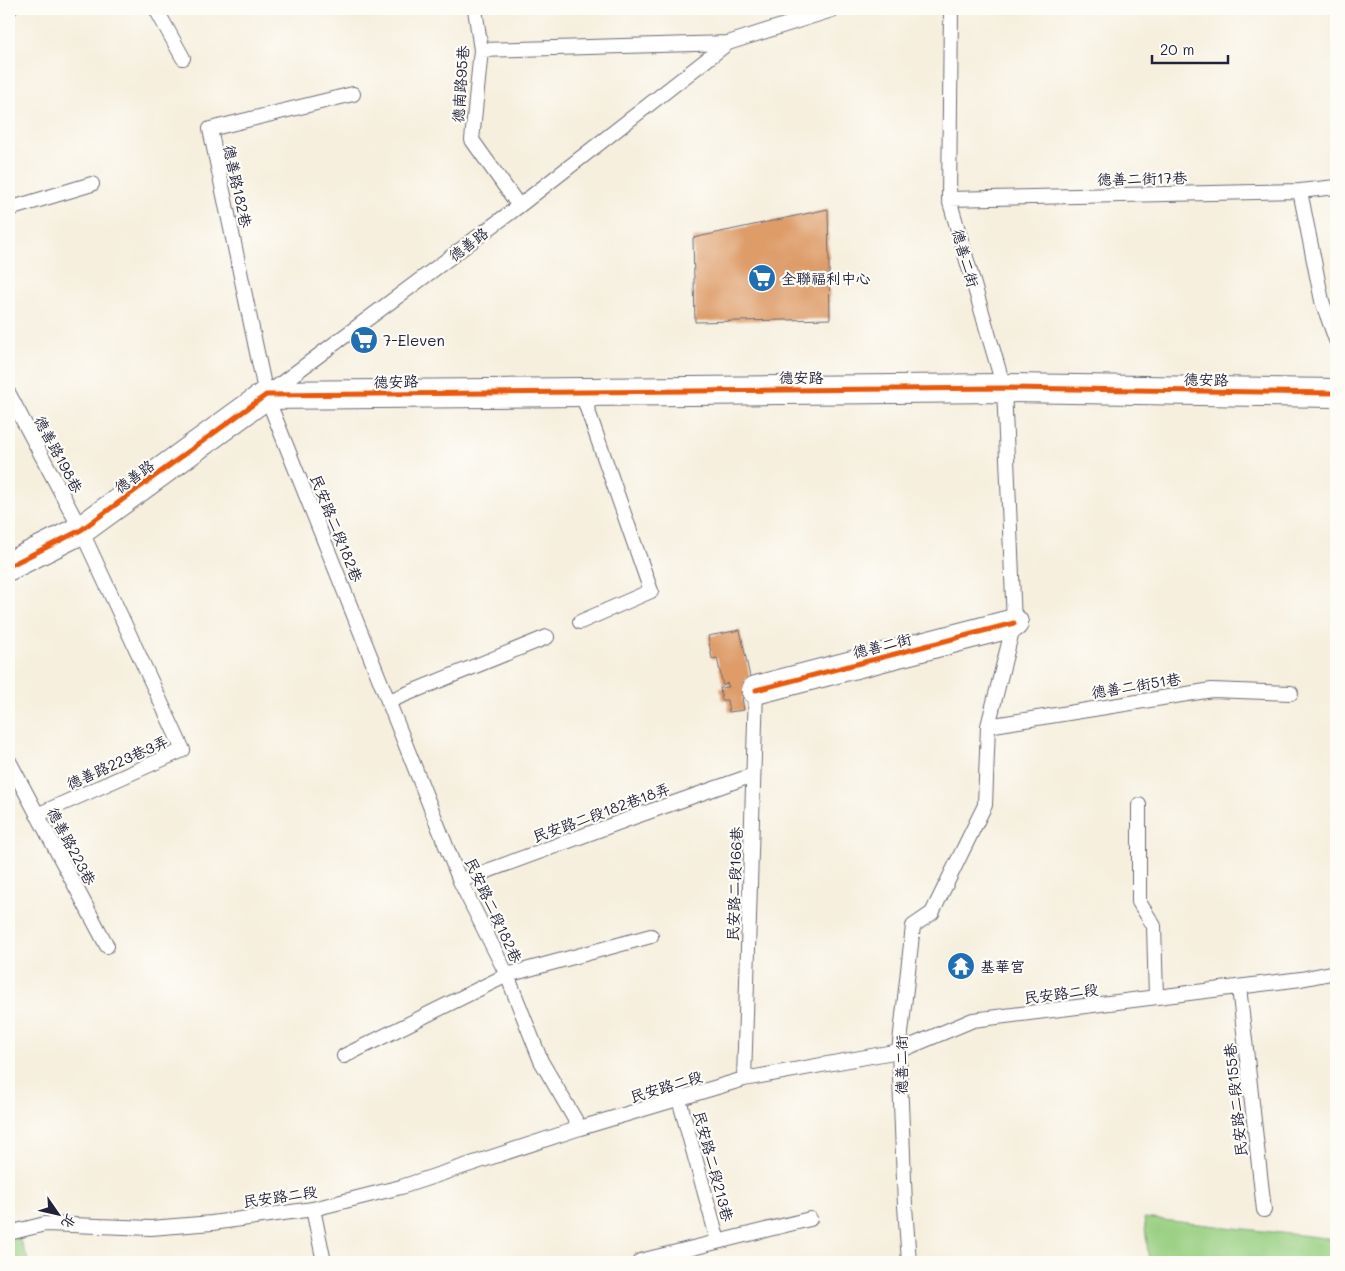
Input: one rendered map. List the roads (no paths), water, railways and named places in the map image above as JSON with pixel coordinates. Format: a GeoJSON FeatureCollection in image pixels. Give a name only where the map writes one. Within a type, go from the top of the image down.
{"type":"FeatureCollection","features":[{"type":"Feature","properties":{"kind":"street","name":"德安路"},"geometry":{"type":"LineString","coordinates":[[266,395],[1004,388],[1336,393]]}},
{"type":"Feature","properties":{"kind":"street","name":"德善路"},"geometry":{"type":"LineString","coordinates":[[9,566],[81,530],[266,395]]}},
{"type":"Feature","properties":{"kind":"street","name":"德善二街"},"geometry":{"type":"LineString","coordinates":[[756,690],[1014,623]]}},
{"type":"Feature","properties":{"kind":"lane"},"geometry":{"type":"LineString","coordinates":[[156,9],[183,58]]}},
{"type":"Feature","properties":{"kind":"lane","name":"德南路95巷"},"geometry":{"type":"LineString","coordinates":[[475,9],[481,50],[472,140],[519,206]]}},
{"type":"Feature","properties":{"kind":"lane","name":"德善路"},"geometry":{"type":"LineString","coordinates":[[266,395],[519,206],[728,43],[835,9]]}},
{"type":"Feature","properties":{"kind":"lane","name":"德善二街"},"geometry":{"type":"LineString","coordinates":[[909,1262],[899,1050],[913,926],[932,913],[985,805],[988,726],[1014,623],[1004,388],[949,199],[951,9]]}},
{"type":"Feature","properties":{"kind":"lane"},"geometry":{"type":"LineString","coordinates":[[481,50],[728,43]]}},
{"type":"Feature","properties":{"kind":"lane","name":"德善路182巷"},"geometry":{"type":"LineString","coordinates":[[266,395],[210,129],[353,94]]}},
{"type":"Feature","properties":{"kind":"lane"},"geometry":{"type":"LineString","coordinates":[[9,209],[92,184]]}},
{"type":"Feature","properties":{"kind":"lane","name":"德善二街17巷"},"geometry":{"type":"LineString","coordinates":[[949,199],[1300,191],[1336,187]]}},
{"type":"Feature","properties":{"kind":"lane"},"geometry":{"type":"LineString","coordinates":[[1300,191],[1322,301],[1336,340]]}},
{"type":"Feature","properties":{"kind":"lane"},"geometry":{"type":"LineString","coordinates":[[580,622],[652,592],[581,392]]}},
{"type":"Feature","properties":{"kind":"lane","name":"德善路198巷"},"geometry":{"type":"LineString","coordinates":[[9,394],[81,530],[183,750]]}},
{"type":"Feature","properties":{"kind":"lane","name":"民安路二段182巷"},"geometry":{"type":"LineString","coordinates":[[266,395],[460,881],[507,976],[541,1060],[580,1128]]}},
{"type":"Feature","properties":{"kind":"lane"},"geometry":{"type":"LineString","coordinates":[[389,702],[547,637]]}},
{"type":"Feature","properties":{"kind":"lane","name":"民安路二段166巷"},"geometry":{"type":"LineString","coordinates":[[744,1080],[756,690]]}},
{"type":"Feature","properties":{"kind":"lane","name":"德善二街51巷"},"geometry":{"type":"LineString","coordinates":[[988,726],[1212,690],[1291,693]]}},
{"type":"Feature","properties":{"kind":"lane","name":"德善路223巷3弄"},"geometry":{"type":"LineString","coordinates":[[37,815],[183,750]]}},
{"type":"Feature","properties":{"kind":"lane","name":"德善路223巷"},"geometry":{"type":"LineString","coordinates":[[9,761],[107,946]]}},
{"type":"Feature","properties":{"kind":"lane","name":"民安路二段182巷18弄"},"geometry":{"type":"LineString","coordinates":[[460,881],[753,775]]}},
{"type":"Feature","properties":{"kind":"lane"},"geometry":{"type":"LineString","coordinates":[[1139,805],[1139,902],[1154,926],[1156,997]]}},
{"type":"Feature","properties":{"kind":"lane"},"geometry":{"type":"LineString","coordinates":[[344,1056],[507,976],[651,936]]}},
{"type":"Feature","properties":{"kind":"lane","name":"民安路二段"},"geometry":{"type":"LineString","coordinates":[[9,1232],[45,1224],[151,1228],[313,1210],[401,1187],[580,1128],[744,1080],[899,1050],[973,1020],[1301,979],[1336,972]]}},
{"type":"Feature","properties":{"kind":"lane","name":"民安路二段155巷"},"geometry":{"type":"LineString","coordinates":[[1238,987],[1264,1210]]}},
{"type":"Feature","properties":{"kind":"lane","name":"民安路二段213巷"},"geometry":{"type":"LineString","coordinates":[[679,1099],[718,1241]]}},
{"type":"Feature","properties":{"kind":"lane"},"geometry":{"type":"LineString","coordinates":[[313,1210],[324,1262]]}},
{"type":"Feature","properties":{"kind":"lane","name":"民安路二段213巷"},"geometry":{"type":"LineString","coordinates":[[640,1261],[810,1219]]}},
{"type":"Feature","properties":{"kind":"place","name":"全聯福利中心"},"geometry":{"type":"Point","coordinates":[762,278]}},
{"type":"Feature","properties":{"kind":"place","name":"7-Eleven"},"geometry":{"type":"Point","coordinates":[364,340]}},
{"type":"Feature","properties":{"kind":"place","name":"基華宮"},"geometry":{"type":"Point","coordinates":[961,966]}}]}
